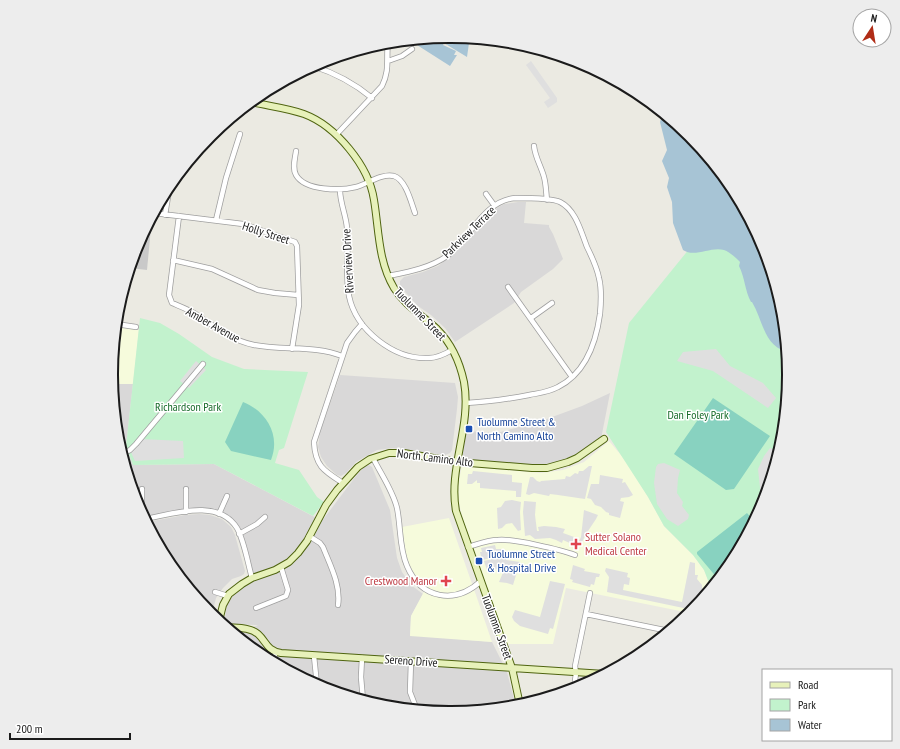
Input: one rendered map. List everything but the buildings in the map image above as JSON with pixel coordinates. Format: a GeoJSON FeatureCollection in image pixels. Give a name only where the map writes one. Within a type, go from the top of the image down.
{"type":"FeatureCollection","features":[{"type":"Feature","properties":{"kind":"street"},"geometry":{"type":"LineString","coordinates":[[336,134],[382,86],[388,69],[388,49]]}},
{"type":"Feature","properties":{"kind":"street"},"geometry":{"type":"LineString","coordinates":[[388,61],[402,56],[412,49]]}},
{"type":"Feature","properties":{"kind":"street"},"geometry":{"type":"LineString","coordinates":[[321,69],[347,80],[372,98]]}},
{"type":"Feature","properties":{"kind":"street","name":"Tuolumne Street"},"geometry":{"type":"LineString","coordinates":[[259,104],[303,114],[320,122],[336,134],[354,157],[369,183],[374,198],[381,251],[388,276],[398,295],[410,308],[438,330],[457,359],[464,382],[466,403],[465,419],[454,482],[456,511],[512,668],[519,699]]}},
{"type":"Feature","properties":{"kind":"street"},"geometry":{"type":"LineString","coordinates":[[216,220],[226,178],[240,134]]}},
{"type":"Feature","properties":{"kind":"street"},"geometry":{"type":"LineString","coordinates":[[534,146],[535,154],[544,176],[547,200]]}},
{"type":"Feature","properties":{"kind":"street"},"geometry":{"type":"LineString","coordinates":[[296,151],[294,170],[300,180],[309,186],[340,190],[354,188],[382,177],[394,176],[401,180],[415,212]]}},
{"type":"Feature","properties":{"kind":"street","name":"Riverview Drive"},"geometry":{"type":"LineString","coordinates":[[340,190],[340,200],[347,227],[349,295],[355,313],[362,324],[386,346],[397,352],[410,356],[430,358],[452,350]]}},
{"type":"Feature","properties":{"kind":"street"},"geometry":{"type":"LineString","coordinates":[[486,194],[494,206]]}},
{"type":"Feature","properties":{"kind":"street","name":"Parkview Terrace"},"geometry":{"type":"LineString","coordinates":[[388,276],[431,265],[448,255],[485,214],[494,206],[506,200],[515,198],[559,202],[566,207],[576,220],[600,279],[601,303],[595,339],[589,354],[581,367],[572,377],[564,384],[551,390],[494,402],[466,403]]}},
{"type":"Feature","properties":{"kind":"street"},"geometry":{"type":"LineString","coordinates":[[166,215],[168,200]]}},
{"type":"Feature","properties":{"kind":"street","name":"Holly Street"},"geometry":{"type":"LineString","coordinates":[[160,214],[216,220],[252,226],[295,242],[297,246],[298,312],[292,349]]}},
{"type":"Feature","properties":{"kind":"street","name":"Amber Avenue"},"geometry":{"type":"LineString","coordinates":[[179,216],[169,295],[172,303],[194,313],[223,333],[244,342],[254,345],[325,351],[342,356]]}},
{"type":"Feature","properties":{"kind":"street"},"geometry":{"type":"LineString","coordinates":[[173,260],[212,269],[258,290],[275,294],[298,295]]}},
{"type":"Feature","properties":{"kind":"street"},"geometry":{"type":"LineString","coordinates":[[508,287],[572,377]]}},
{"type":"Feature","properties":{"kind":"street"},"geometry":{"type":"LineString","coordinates":[[530,318],[552,304]]}},
{"type":"Feature","properties":{"kind":"street"},"geometry":{"type":"LineString","coordinates":[[343,484],[331,476],[319,464],[315,454],[314,442],[342,356],[350,338],[362,324]]}},
{"type":"Feature","properties":{"kind":"street"},"geometry":{"type":"LineString","coordinates":[[122,325],[136,327]]}},
{"type":"Feature","properties":{"kind":"street"},"geometry":{"type":"LineString","coordinates":[[128,451],[136,444],[203,364]]}},
{"type":"Feature","properties":{"kind":"street","name":"North Camino Alto"},"geometry":{"type":"LineString","coordinates":[[221,614],[223,605],[228,596],[242,584],[252,578],[281,567],[289,562],[298,553],[326,506],[343,484],[358,468],[373,458],[389,453],[404,453],[457,462],[532,468],[554,467],[577,458],[604,439]]}},
{"type":"Feature","properties":{"kind":"street"},"geometry":{"type":"LineString","coordinates":[[373,458],[396,507],[406,565],[415,580],[430,592],[439,595],[453,596],[460,595],[472,589],[481,581]]}},
{"type":"Feature","properties":{"kind":"street"},"geometry":{"type":"LineString","coordinates":[[142,489],[142,496]]}},
{"type":"Feature","properties":{"kind":"street"},"geometry":{"type":"LineString","coordinates":[[186,489],[186,512]]}},
{"type":"Feature","properties":{"kind":"street"},"geometry":{"type":"LineString","coordinates":[[219,514],[227,496]]}},
{"type":"Feature","properties":{"kind":"street"},"geometry":{"type":"LineString","coordinates":[[152,518],[202,510],[219,514],[233,523],[239,534],[252,578]]}},
{"type":"Feature","properties":{"kind":"street"},"geometry":{"type":"LineString","coordinates":[[239,534],[257,524],[265,517]]}},
{"type":"Feature","properties":{"kind":"street"},"geometry":{"type":"LineString","coordinates":[[309,536],[320,543],[323,547],[337,584],[339,599],[338,605]]}},
{"type":"Feature","properties":{"kind":"street"},"geometry":{"type":"LineString","coordinates":[[468,547],[490,541],[503,540],[575,555]]}},
{"type":"Feature","properties":{"kind":"street"},"geometry":{"type":"LineString","coordinates":[[256,608],[286,596],[288,590],[281,567]]}},
{"type":"Feature","properties":{"kind":"street"},"geometry":{"type":"LineString","coordinates":[[215,592],[228,596]]}},
{"type":"Feature","properties":{"kind":"street"},"geometry":{"type":"LineString","coordinates":[[575,682],[575,666],[590,593]]}},
{"type":"Feature","properties":{"kind":"street"},"geometry":{"type":"LineString","coordinates":[[586,614],[662,630]]}},
{"type":"Feature","properties":{"kind":"street"},"geometry":{"type":"LineString","coordinates":[[236,628],[253,630],[259,634],[269,648],[275,652],[275,656]]}},
{"type":"Feature","properties":{"kind":"street","name":"Sereno Drive"},"geometry":{"type":"LineString","coordinates":[[275,652],[314,656],[593,674]]}},
{"type":"Feature","properties":{"kind":"street"},"geometry":{"type":"LineString","coordinates":[[314,656],[316,678]]}},
{"type":"Feature","properties":{"kind":"street"},"geometry":{"type":"LineString","coordinates":[[362,658],[361,677],[363,695]]}},
{"type":"Feature","properties":{"kind":"street"},"geometry":{"type":"LineString","coordinates":[[410,661],[410,692],[415,704]]}},
{"type":"Feature","properties":{"kind":"shaded area"},"geometry":{"type":"Polygon","coordinates":[[[531,61],[557,98],[557,102],[548,108],[544,102],[550,98],[526,65],[531,61]]]}},
{"type":"Feature","properties":{"kind":"shaded area"},"geometry":{"type":"Polygon","coordinates":[[[526,202],[524,223],[549,225],[563,259],[553,269],[521,292],[514,303],[455,342],[445,328],[431,315],[418,306],[406,293],[400,285],[400,281],[404,277],[438,266],[456,252],[492,211],[504,204],[526,202]]]}},
{"type":"Feature","properties":{"kind":"shaded area"},"geometry":{"type":"Polygon","coordinates":[[[150,234],[147,270],[136,269],[150,234]]]}},
{"type":"Feature","properties":{"kind":"shaded area"},"geometry":{"type":"Polygon","coordinates":[[[122,328],[139,330],[133,384],[118,384],[122,328]]]}},
{"type":"Feature","properties":{"kind":"shaded area"},"geometry":{"type":"Polygon","coordinates":[[[716,349],[730,366],[763,383],[776,398],[768,408],[713,371],[677,361],[683,352],[716,349]]]}},
{"type":"Feature","properties":{"kind":"shaded area"},"geometry":{"type":"Polygon","coordinates":[[[196,361],[206,370],[189,388],[180,381],[196,361]]]}},
{"type":"Feature","properties":{"kind":"shaded area"},"geometry":{"type":"Polygon","coordinates":[[[340,375],[455,383],[458,397],[452,450],[450,453],[445,455],[393,448],[377,450],[356,462],[346,473],[341,476],[337,475],[327,466],[321,457],[318,447],[320,432],[340,375]]]}},
{"type":"Feature","properties":{"kind":"shaded area"},"geometry":{"type":"Polygon","coordinates":[[[118,384],[133,384],[126,444],[121,418],[118,384]]]}},
{"type":"Feature","properties":{"kind":"shaded area"},"geometry":{"type":"Polygon","coordinates":[[[610,393],[601,439],[579,453],[555,464],[535,466],[462,459],[466,431],[497,433],[544,420],[582,406],[610,393]]]}},
{"type":"Feature","properties":{"kind":"shaded area"},"geometry":{"type":"Polygon","coordinates":[[[713,398],[770,436],[734,489],[726,490],[674,454],[713,398]]]}},
{"type":"Feature","properties":{"kind":"shaded area"},"geometry":{"type":"Polygon","coordinates":[[[243,402],[258,411],[265,418],[273,433],[274,451],[271,460],[231,451],[225,442],[243,402]]]}},
{"type":"Feature","properties":{"kind":"shaded area"},"geometry":{"type":"Polygon","coordinates":[[[141,439],[183,441],[184,458],[135,461],[130,450],[141,439]]]}},
{"type":"Feature","properties":{"kind":"shaded area","name":"Sutter Solano Medical Center"},"geometry":{"type":"Polygon","coordinates":[[[609,441],[626,461],[664,526],[693,555],[704,570],[708,581],[682,611],[566,588],[553,644],[505,644],[466,533],[458,499],[458,484],[462,466],[541,473],[563,470],[584,462],[609,441]]]}},
{"type":"Feature","properties":{"kind":"shaded area"},"geometry":{"type":"Polygon","coordinates":[[[770,448],[773,449],[760,490],[758,469],[764,456],[770,448]]]}},
{"type":"Feature","properties":{"kind":"shaded area"},"geometry":{"type":"Polygon","coordinates":[[[128,451],[133,465],[214,464],[322,521],[356,476],[365,466],[369,465],[372,467],[390,510],[397,558],[402,572],[411,585],[423,594],[411,616],[410,635],[492,642],[507,672],[514,700],[450,706],[385,700],[364,695],[323,681],[284,662],[241,632],[258,625],[231,624],[225,618],[227,604],[238,589],[252,582],[235,529],[223,518],[210,512],[188,509],[153,520],[136,481],[128,451]]]}},
{"type":"Feature","properties":{"kind":"shaded area"},"geometry":{"type":"Polygon","coordinates":[[[664,463],[680,470],[677,493],[683,502],[682,506],[689,515],[688,519],[678,526],[667,519],[657,504],[654,483],[656,467],[658,464],[664,463]]]}},
{"type":"Feature","properties":{"kind":"shaded area"},"geometry":{"type":"Polygon","coordinates":[[[589,466],[592,466],[585,499],[550,494],[549,496],[534,493],[529,495],[526,494],[530,477],[533,477],[540,482],[565,479],[566,476],[570,477],[575,473],[578,474],[579,471],[583,471],[589,466]]]}},
{"type":"Feature","properties":{"kind":"shaded area"},"geometry":{"type":"Polygon","coordinates":[[[473,471],[512,475],[512,482],[522,483],[521,497],[516,497],[516,491],[480,488],[480,483],[477,483],[477,480],[472,484],[467,484],[468,474],[472,474],[473,471]]]}},
{"type":"Feature","properties":{"kind":"shaded area"},"geometry":{"type":"Polygon","coordinates":[[[600,475],[623,479],[622,483],[625,482],[633,495],[621,498],[620,501],[624,502],[620,518],[609,515],[609,513],[601,507],[595,505],[591,499],[587,498],[591,484],[599,484],[600,475]]]}},
{"type":"Feature","properties":{"kind":"shaded area"},"geometry":{"type":"Polygon","coordinates":[[[512,500],[521,502],[521,530],[518,531],[512,523],[506,524],[502,528],[498,529],[497,508],[501,507],[505,501],[512,500]]]}},
{"type":"Feature","properties":{"kind":"shaded area"},"geometry":{"type":"Polygon","coordinates":[[[524,501],[536,502],[535,515],[537,531],[539,531],[538,527],[544,526],[565,529],[563,533],[574,537],[572,544],[563,540],[562,543],[550,538],[535,539],[530,535],[525,536],[523,512],[524,501]]]}},
{"type":"Feature","properties":{"kind":"shaded area"},"geometry":{"type":"Polygon","coordinates":[[[584,510],[598,515],[580,546],[577,545],[581,537],[584,510]]]}},
{"type":"Feature","properties":{"kind":"shaded area"},"geometry":{"type":"Polygon","coordinates":[[[747,513],[749,516],[726,559],[714,574],[697,554],[697,552],[747,513]]]}},
{"type":"Feature","properties":{"kind":"shaded area"},"geometry":{"type":"Polygon","coordinates":[[[199,514],[210,515],[222,519],[231,527],[235,535],[245,571],[244,574],[232,579],[223,588],[216,598],[214,606],[201,593],[174,559],[153,521],[199,514]]]}},
{"type":"Feature","properties":{"kind":"shaded area","name":"Crestwood Manor"},"geometry":{"type":"Polygon","coordinates":[[[449,518],[492,642],[410,636],[411,616],[427,586],[416,577],[410,566],[406,554],[402,527],[449,518]]]}},
{"type":"Feature","properties":{"kind":"shaded area"},"geometry":{"type":"Polygon","coordinates":[[[495,545],[496,549],[502,549],[503,555],[482,560],[480,552],[482,552],[481,548],[495,545]]]}},
{"type":"Feature","properties":{"kind":"shaded area"},"geometry":{"type":"Polygon","coordinates":[[[506,557],[506,560],[520,562],[513,585],[499,582],[505,568],[487,570],[484,561],[506,557]]]}},
{"type":"Feature","properties":{"kind":"shaded area"},"geometry":{"type":"Polygon","coordinates":[[[690,562],[695,563],[695,575],[698,575],[697,579],[702,585],[703,589],[685,608],[607,592],[609,577],[605,571],[606,568],[628,573],[627,577],[630,578],[629,585],[624,584],[623,590],[682,602],[690,562]]]}},
{"type":"Feature","properties":{"kind":"shaded area"},"geometry":{"type":"Polygon","coordinates":[[[573,565],[585,569],[584,571],[600,574],[599,577],[596,577],[594,585],[591,584],[590,587],[572,582],[573,580],[570,579],[573,565]]]}},
{"type":"Feature","properties":{"kind":"shaded area"},"geometry":{"type":"Polygon","coordinates":[[[550,581],[565,584],[553,629],[550,628],[548,634],[520,626],[512,617],[515,610],[540,617],[550,581]]]}},
{"type":"Feature","properties":{"kind":"green space","name":"Dan Foley Park"},"geometry":{"type":"Polygon","coordinates":[[[707,227],[744,249],[767,277],[779,331],[781,353],[781,396],[775,439],[764,481],[747,521],[726,559],[708,581],[704,570],[693,555],[664,526],[648,497],[606,432],[629,323],[707,227]]]}},
{"type":"Feature","properties":{"kind":"green space","name":"Richardson Park"},"geometry":{"type":"Polygon","coordinates":[[[140,318],[160,323],[212,357],[244,369],[308,372],[284,448],[279,450],[275,463],[299,470],[317,497],[324,502],[313,516],[214,464],[133,465],[126,444],[140,318]]]}},
{"type":"Feature","properties":{"kind":"water"},"geometry":{"type":"Polygon","coordinates":[[[444,43],[443,45],[456,51],[454,55],[457,55],[450,66],[417,45],[444,43]]]}},
{"type":"Feature","properties":{"kind":"water"},"geometry":{"type":"Polygon","coordinates":[[[444,43],[469,44],[467,57],[444,43]]]}},
{"type":"Feature","properties":{"kind":"water"},"geometry":{"type":"Polygon","coordinates":[[[661,119],[669,125],[699,156],[726,190],[737,209],[764,268],[775,310],[781,349],[773,343],[764,331],[756,309],[749,298],[739,266],[740,262],[724,250],[714,249],[693,253],[683,250],[673,223],[672,202],[667,187],[669,178],[662,161],[667,150],[660,122],[661,119]]]}},
{"type":"Feature","properties":{"kind":"place","name":"Tuolumne Street & North Camino Alto"},"geometry":{"type":"Point","coordinates":[469,429]}},
{"type":"Feature","properties":{"kind":"place","name":"Sutter Solano Medical Center"},"geometry":{"type":"Point","coordinates":[576,544]}},
{"type":"Feature","properties":{"kind":"place","name":"Tuolumne Street & Hospital Drive"},"geometry":{"type":"Point","coordinates":[479,561]}},
{"type":"Feature","properties":{"kind":"place","name":"Crestwood Manor"},"geometry":{"type":"Point","coordinates":[446,581]}}]}
